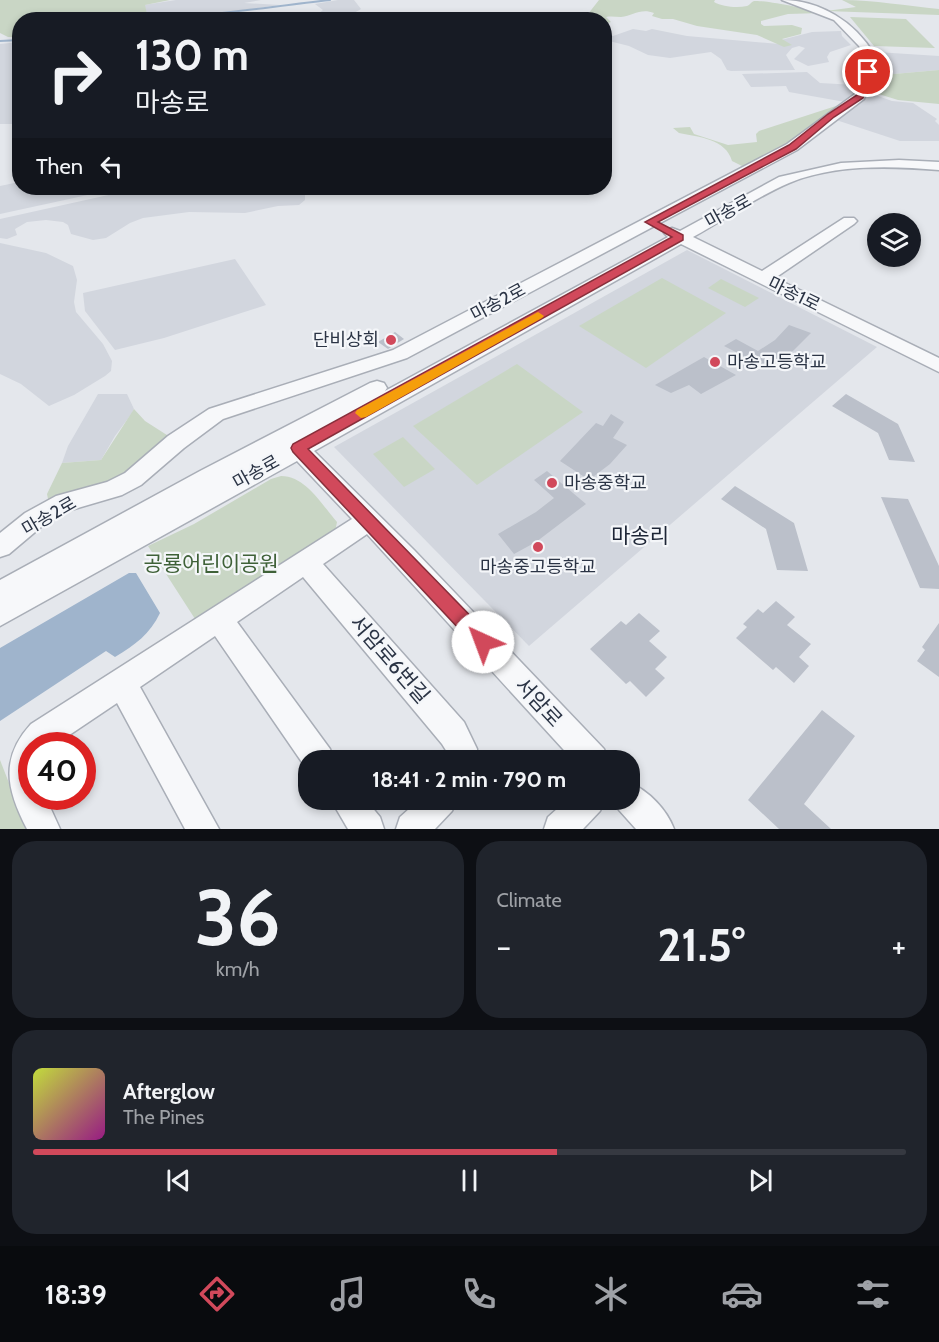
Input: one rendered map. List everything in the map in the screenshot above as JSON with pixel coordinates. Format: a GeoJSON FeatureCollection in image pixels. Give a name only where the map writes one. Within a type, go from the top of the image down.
{"type":"FeatureCollection","features":[{"type":"Feature","properties":{"kind":"street","name":"마송2로"},"geometry":{"type":"LineString","coordinates":[[0,547],[33,520],[64,503],[114,489],[133,479],[201,423],[216,414],[400,354],[792,147],[860,96],[869,54],[863,44],[837,18],[788,0]]}},
{"type":"Feature","properties":{"kind":"street","name":"마송로"},"geometry":{"type":"LineString","coordinates":[[674,235],[780,171],[801,164],[873,156],[939,160]]}},
{"type":"Feature","properties":{"kind":"street","name":"마송로"},"geometry":{"type":"LineString","coordinates":[[0,593],[292,442],[674,235],[784,180],[813,170],[844,164],[884,163],[939,166]]}},
{"type":"Feature","properties":{"kind":"street"},"geometry":{"type":"LineString","coordinates":[[762,279],[849,221]]}},
{"type":"Feature","properties":{"kind":"street","name":"마송1로"},"geometry":{"type":"LineString","coordinates":[[650,222],[939,366]]}},
{"type":"Feature","properties":{"kind":"street","name":"마송로"},"geometry":{"type":"LineString","coordinates":[[0,614],[292,442]]}},
{"type":"Feature","properties":{"kind":"street","name":"서암로"},"geometry":{"type":"LineString","coordinates":[[292,442],[368,522],[405,557],[584,750]]}},
{"type":"Feature","properties":{"kind":"street"},"geometry":{"type":"LineString","coordinates":[[44,829],[22,780],[20,768],[23,756],[42,735],[368,522]]}},
{"type":"Feature","properties":{"kind":"street","name":"서암로6번길"},"geometry":{"type":"LineString","coordinates":[[307,563],[453,733],[462,750]]}},
{"type":"Feature","properties":{"kind":"street"},"geometry":{"type":"LineString","coordinates":[[219,620],[312,750]]}},
{"type":"Feature","properties":{"kind":"street"},"geometry":{"type":"LineString","coordinates":[[122,684],[203,829]]}},
{"type":"Feature","properties":{"kind":"street"},"geometry":{"type":"LineString","coordinates":[[354,810],[368,829]]}},
{"type":"Feature","properties":{"kind":"street"},"geometry":{"type":"LineString","coordinates":[[412,829],[431,810]]}},
{"type":"Feature","properties":{"kind":"street"},"geometry":{"type":"LineString","coordinates":[[560,829],[579,810]]}},
{"type":"Feature","properties":{"kind":"street"},"geometry":{"type":"LineString","coordinates":[[640,810],[658,829]]}},
{"type":"Feature","properties":{"kind":"shaded area"},"geometry":{"type":"Polygon","coordinates":[[[176,0],[261,0],[244,3],[280,5],[228,12],[146,12],[144,5],[176,0]]]}},
{"type":"Feature","properties":{"kind":"shaded area"},"geometry":{"type":"Polygon","coordinates":[[[354,0],[361,9],[356,12],[321,12],[323,10],[315,4],[354,0]]]}},
{"type":"Feature","properties":{"kind":"shaded area"},"geometry":{"type":"Polygon","coordinates":[[[633,29],[646,31],[652,29],[687,36],[791,45],[781,40],[812,32],[841,31],[842,36],[851,45],[830,52],[827,57],[829,62],[808,66],[794,59],[805,48],[799,46],[792,48],[786,55],[795,70],[731,71],[727,70],[721,59],[711,52],[670,58],[648,55],[629,46],[612,42],[613,36],[633,29]]]}},
{"type":"Feature","properties":{"kind":"shaded area"},"geometry":{"type":"Polygon","coordinates":[[[12,43],[12,124],[0,124],[0,44],[12,43]]]}},
{"type":"Feature","properties":{"kind":"shaded area"},"geometry":{"type":"Polygon","coordinates":[[[876,52],[939,56],[939,70],[871,76],[878,65],[876,52]]]}},
{"type":"Feature","properties":{"kind":"shaded area"},"geometry":{"type":"Polygon","coordinates":[[[807,72],[820,83],[856,85],[855,94],[845,102],[789,92],[786,86],[751,87],[742,74],[807,72]]]}},
{"type":"Feature","properties":{"kind":"shaded area"},"geometry":{"type":"Polygon","coordinates":[[[867,92],[892,101],[913,103],[937,119],[935,121],[939,125],[939,141],[900,141],[833,119],[862,100],[867,92]]]}},
{"type":"Feature","properties":{"kind":"shaded area"},"geometry":{"type":"Polygon","coordinates":[[[12,183],[12,195],[88,195],[0,214],[0,186],[12,183]]]}},
{"type":"Feature","properties":{"kind":"shaded area"},"geometry":{"type":"Polygon","coordinates":[[[108,195],[305,195],[305,200],[299,205],[278,206],[245,213],[189,212],[143,218],[106,238],[93,240],[71,234],[68,225],[63,222],[46,220],[27,222],[15,229],[17,235],[7,239],[0,238],[0,219],[108,195]]]}},
{"type":"Feature","properties":{"kind":"shaded area"},"geometry":{"type":"Polygon","coordinates":[[[0,243],[46,253],[73,266],[77,280],[74,302],[76,312],[103,344],[112,361],[111,371],[105,376],[74,395],[49,406],[21,384],[0,374],[0,243]]]}},
{"type":"Feature","properties":{"kind":"shaded area","name":"마송중고등학교"},"geometry":{"type":"Polygon","coordinates":[[[687,250],[877,347],[529,646],[334,447],[687,250]]]}},
{"type":"Feature","properties":{"kind":"shaded area"},"geometry":{"type":"Polygon","coordinates":[[[235,259],[266,305],[164,338],[115,350],[85,311],[83,293],[235,259]]]}},
{"type":"Feature","properties":{"kind":"shaded area"},"geometry":{"type":"Polygon","coordinates":[[[98,394],[127,394],[134,409],[101,460],[62,463],[68,446],[98,394]]]}},
{"type":"Feature","properties":{"kind":"green space"},"geometry":{"type":"Polygon","coordinates":[[[0,0],[170,0],[145,5],[147,12],[12,12],[12,37],[0,33],[0,0]]]}},
{"type":"Feature","properties":{"kind":"green space"},"geometry":{"type":"Polygon","coordinates":[[[599,0],[715,0],[714,2],[726,6],[747,6],[754,1],[760,1],[821,13],[788,14],[761,21],[764,26],[792,25],[802,28],[801,34],[782,39],[792,45],[784,47],[757,35],[697,26],[673,19],[662,19],[652,16],[654,13],[649,12],[612,17],[612,12],[590,12],[599,0]]]}},
{"type":"Feature","properties":{"kind":"green space"},"geometry":{"type":"Polygon","coordinates":[[[842,0],[939,9],[939,15],[826,11],[856,7],[842,0]]]}},
{"type":"Feature","properties":{"kind":"green space"},"geometry":{"type":"Polygon","coordinates":[[[850,17],[906,19],[935,48],[874,46],[850,17]]]}},
{"type":"Feature","properties":{"kind":"green space"},"geometry":{"type":"Polygon","coordinates":[[[939,70],[939,104],[898,100],[869,91],[871,76],[939,70]]]}},
{"type":"Feature","properties":{"kind":"green space"},"geometry":{"type":"Polygon","coordinates":[[[842,104],[790,143],[744,167],[732,161],[724,148],[711,140],[679,133],[673,128],[690,127],[694,134],[728,145],[757,142],[756,134],[759,131],[842,104]]]}},
{"type":"Feature","properties":{"kind":"green space"},"geometry":{"type":"Polygon","coordinates":[[[662,278],[726,313],[646,368],[579,326],[662,278]]]}},
{"type":"Feature","properties":{"kind":"green space"},"geometry":{"type":"Polygon","coordinates":[[[721,279],[759,298],[745,307],[708,288],[721,279]]]}},
{"type":"Feature","properties":{"kind":"green space"},"geometry":{"type":"Polygon","coordinates":[[[517,364],[583,412],[477,485],[413,426],[517,364]]]}},
{"type":"Feature","properties":{"kind":"green space"},"geometry":{"type":"Polygon","coordinates":[[[134,409],[145,421],[170,437],[127,477],[54,500],[48,499],[47,494],[62,463],[101,460],[134,409]]]}},
{"type":"Feature","properties":{"kind":"green space"},"geometry":{"type":"Polygon","coordinates":[[[403,437],[435,469],[404,487],[373,454],[403,437]]]}},
{"type":"Feature","properties":{"kind":"green space","name":"공룡어린이공원"},"geometry":{"type":"Polygon","coordinates":[[[281,476],[298,481],[313,493],[337,522],[335,532],[197,622],[148,546],[194,524],[271,479],[281,476]]]}},
{"type":"Feature","properties":{"kind":"green space"},"geometry":{"type":"Polygon","coordinates":[[[0,760],[27,829],[0,829],[0,760]]]}},
{"type":"Feature","properties":{"kind":"water"},"geometry":{"type":"Polygon","coordinates":[[[129,573],[136,573],[160,613],[147,633],[115,657],[106,651],[0,721],[0,648],[129,573]]]}},
{"type":"Feature","properties":{"kind":"building"},"geometry":{"type":"Polygon","coordinates":[[[789,325],[811,333],[794,350],[769,369],[724,346],[736,339],[758,351],[775,340],[789,325]]]}},
{"type":"Feature","properties":{"kind":"building","name":"단비상회"},"geometry":{"type":"Polygon","coordinates":[[[395,332],[404,339],[388,349],[378,342],[395,332]]]}},
{"type":"Feature","properties":{"kind":"building"},"geometry":{"type":"Polygon","coordinates":[[[704,357],[736,375],[701,394],[689,385],[671,393],[655,385],[704,357]]]}},
{"type":"Feature","properties":{"kind":"building"},"geometry":{"type":"Polygon","coordinates":[[[846,394],[898,424],[915,462],[889,460],[878,433],[832,406],[846,394]]]}},
{"type":"Feature","properties":{"kind":"building"},"geometry":{"type":"Polygon","coordinates":[[[611,414],[624,422],[613,438],[627,445],[610,464],[589,480],[560,461],[596,423],[603,426],[611,414]]]}},
{"type":"Feature","properties":{"kind":"building"},"geometry":{"type":"Polygon","coordinates":[[[547,471],[586,504],[536,542],[514,554],[498,534],[536,512],[554,498],[534,480],[547,471]]]}},
{"type":"Feature","properties":{"kind":"building"},"geometry":{"type":"Polygon","coordinates":[[[735,486],[794,523],[808,571],[777,570],[766,529],[721,499],[735,486]]]}},
{"type":"Feature","properties":{"kind":"building"},"geometry":{"type":"Polygon","coordinates":[[[881,497],[908,499],[939,566],[939,589],[920,588],[881,497]]]}},
{"type":"Feature","properties":{"kind":"building"},"geometry":{"type":"Polygon","coordinates":[[[776,601],[795,617],[787,625],[811,644],[799,657],[809,666],[794,683],[776,667],[773,670],[736,638],[747,627],[743,624],[758,609],[763,613],[776,601]]]}},
{"type":"Feature","properties":{"kind":"building"},"geometry":{"type":"Polygon","coordinates":[[[639,613],[660,631],[649,641],[667,657],[655,669],[665,678],[646,697],[630,681],[626,684],[590,649],[621,621],[626,625],[639,613]]]}},
{"type":"Feature","properties":{"kind":"building"},"geometry":{"type":"Polygon","coordinates":[[[939,623],[939,677],[917,661],[925,650],[922,647],[939,623]]]}},
{"type":"Feature","properties":{"kind":"building"},"geometry":{"type":"Polygon","coordinates":[[[822,710],[855,736],[804,804],[831,829],[779,829],[748,800],[822,710]]]}},
{"type":"Feature","properties":{"kind":"waterway"},"geometry":{"type":"LineString","coordinates":[[232,12],[330,0]]}},
{"type":"Feature","properties":{"kind":"waterway"},"geometry":{"type":"LineString","coordinates":[[0,41],[12,40]]}},
{"type":"Feature","properties":{"kind":"slow traffic"},"geometry":{"type":"LineString","coordinates":[[361,413],[538,316]]}},
{"type":"Feature","properties":{"kind":"place","name":"단비상회"},"geometry":{"type":"Point","coordinates":[391,340]}},
{"type":"Feature","properties":{"kind":"place","name":"마송고등학교"},"geometry":{"type":"Point","coordinates":[715,362]}},
{"type":"Feature","properties":{"kind":"place","name":"마송중학교"},"geometry":{"type":"Point","coordinates":[552,483]}},
{"type":"Feature","properties":{"kind":"place","name":"마송중고등학교"},"geometry":{"type":"Point","coordinates":[538,547]}},
{"type":"Feature","properties":{"kind":"district","name":"마송리"},"geometry":{"type":"Point","coordinates":[640,535]}},
{"type":"Feature","properties":{"kind":"route"},"geometry":{"type":"LineString","coordinates":[[483,642],[405,557],[368,522],[298,448],[680,237],[650,222],[792,147],[831,116],[855,101],[863,90],[868,72]]}}]}
